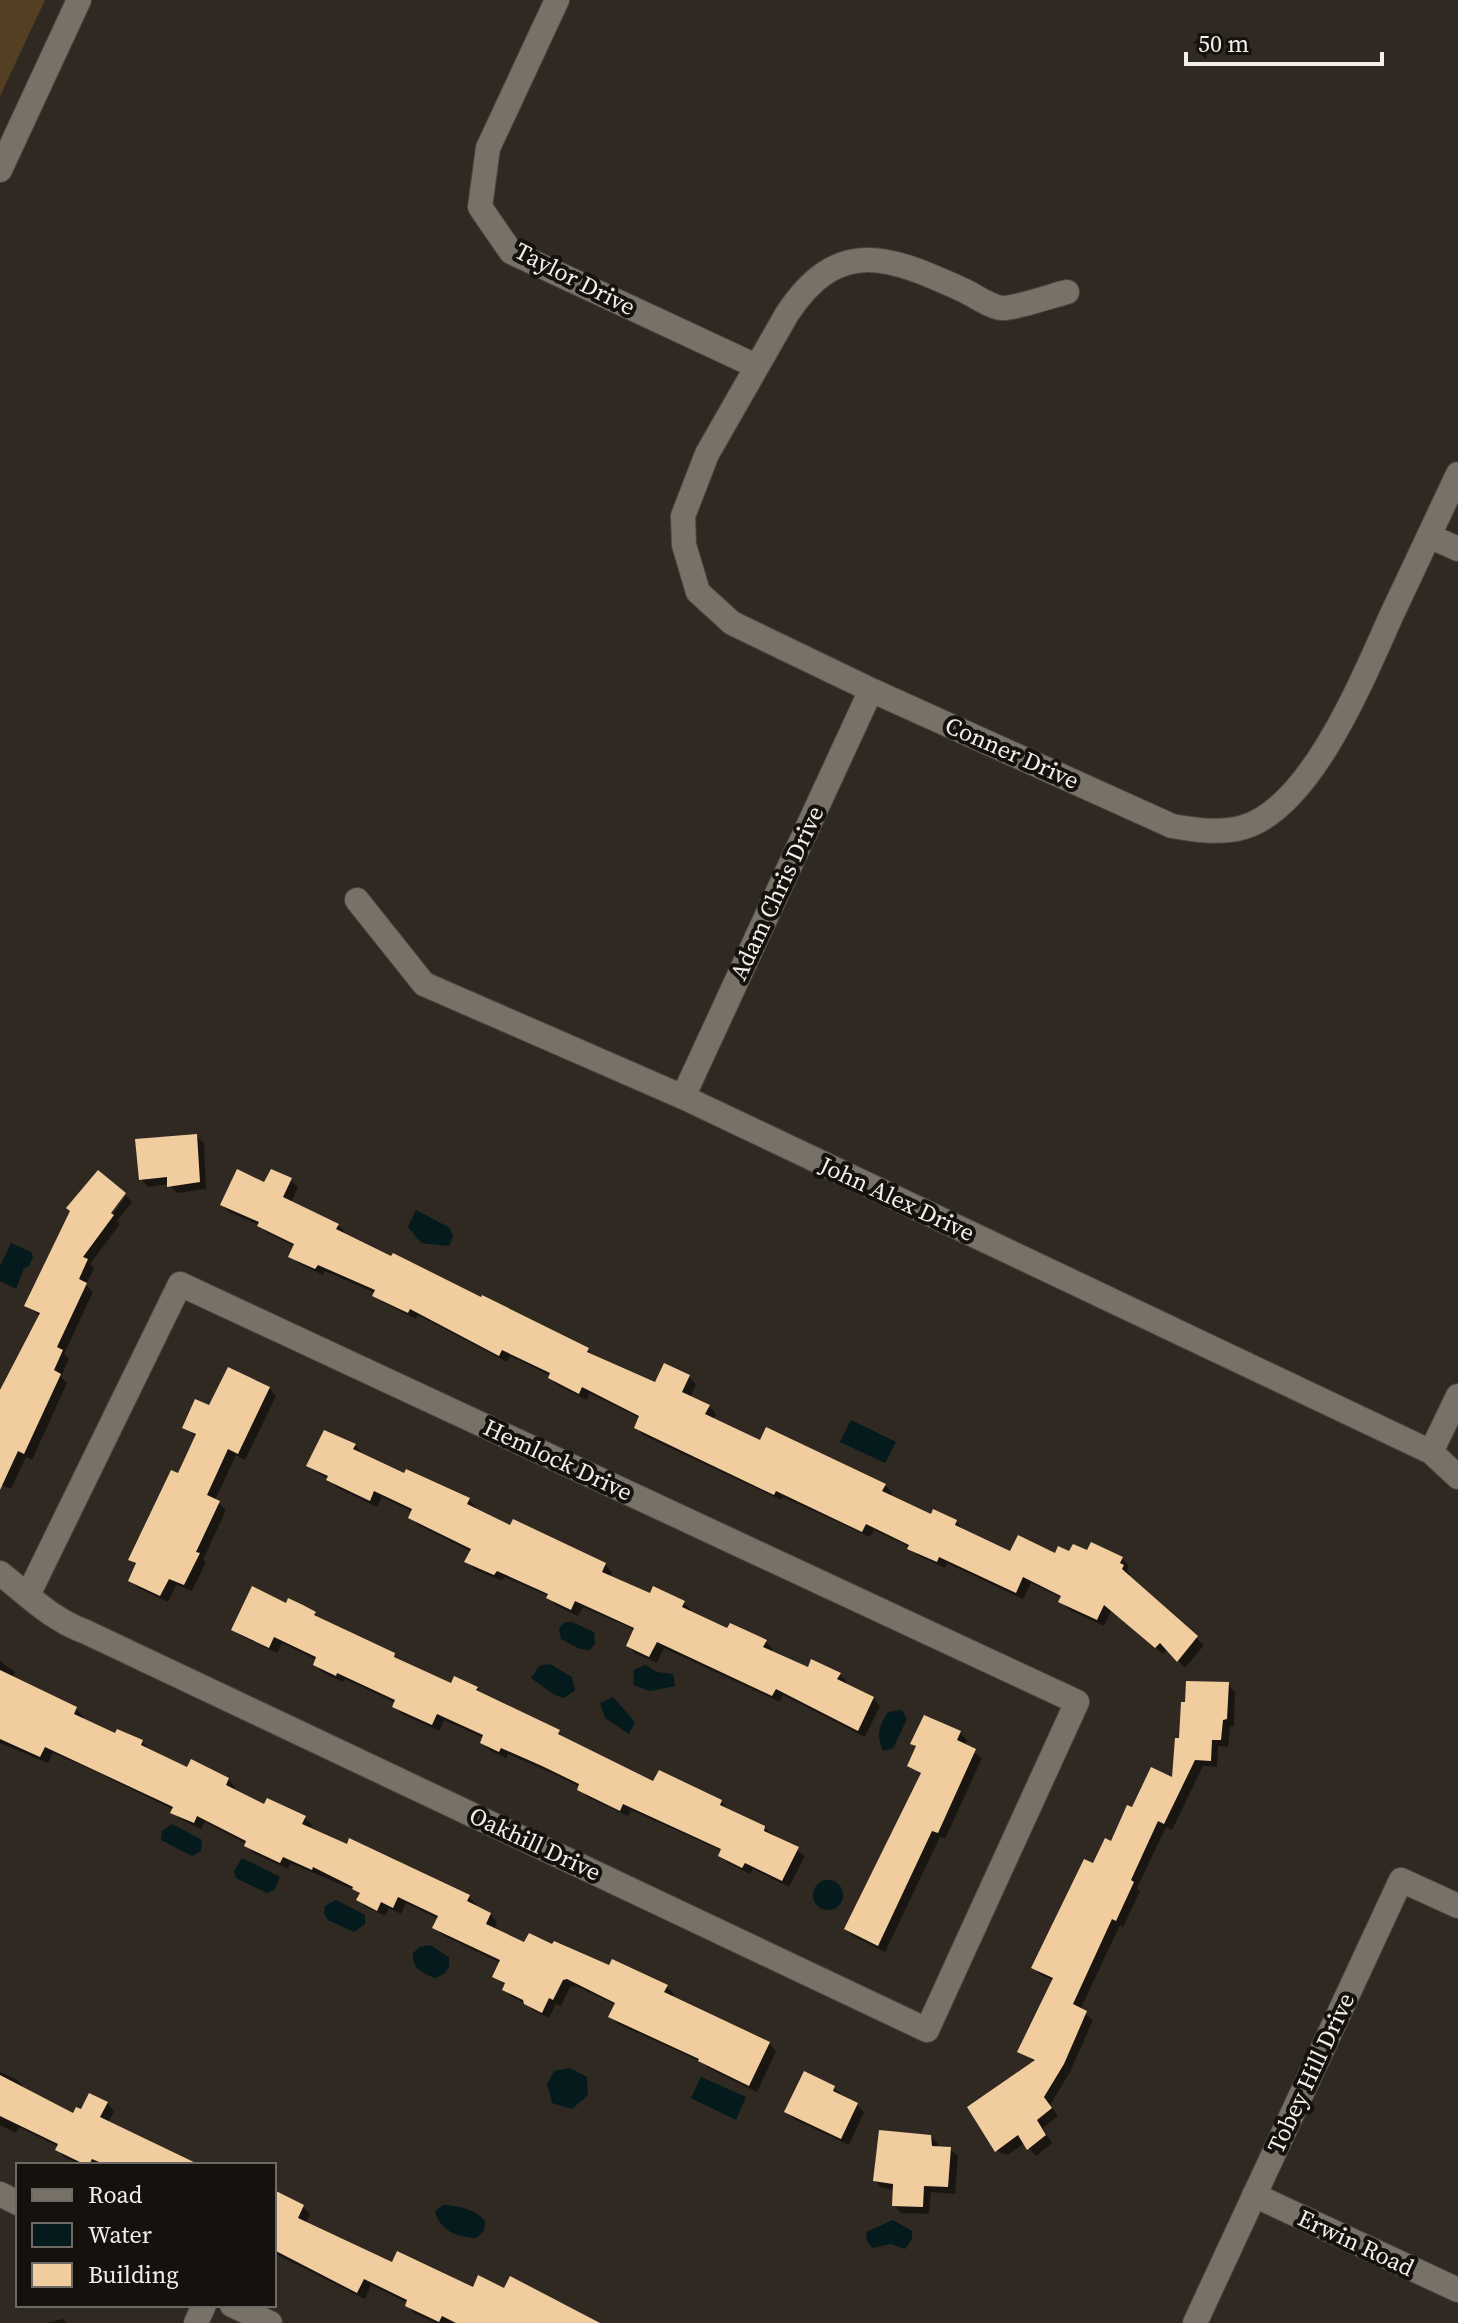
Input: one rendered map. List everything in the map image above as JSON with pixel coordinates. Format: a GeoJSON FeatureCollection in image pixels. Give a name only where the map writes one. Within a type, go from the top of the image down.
{"type":"FeatureCollection","features":[{"type":"Feature","properties":{"kind":"street"},"geometry":{"type":"LineString","coordinates":[[0,170],[79,0]]}},
{"type":"Feature","properties":{"kind":"street","name":"Taylor Drive"},"geometry":{"type":"LineString","coordinates":[[557,0],[488,148],[480,207],[511,252],[756,366]]}},
{"type":"Feature","properties":{"kind":"street","name":"Conner Drive"},"geometry":{"type":"LineString","coordinates":[[1067,292],[1002,308],[892,261],[865,259],[840,265],[819,276],[802,292],[756,366],[707,454],[683,516],[684,545],[698,592],[732,623],[871,690],[1172,826],[1205,831],[1245,827],[1283,804],[1306,777],[1342,722],[1458,474]]}},
{"type":"Feature","properties":{"kind":"street"},"geometry":{"type":"LineString","coordinates":[[1429,536],[1458,549]]}},
{"type":"Feature","properties":{"kind":"street","name":"Adam Chris Drive"},"geometry":{"type":"LineString","coordinates":[[683,1097],[871,690]]}},
{"type":"Feature","properties":{"kind":"street","name":"John Alex Drive"},"geometry":{"type":"LineString","coordinates":[[357,900],[424,984],[683,1097],[1431,1452],[1458,1477]]}},
{"type":"Feature","properties":{"kind":"street","name":"Hemlock Drive"},"geometry":{"type":"LineString","coordinates":[[28,1595],[180,1284],[1077,1702],[998,1877]]}},
{"type":"Feature","properties":{"kind":"street"},"geometry":{"type":"LineString","coordinates":[[1431,1452],[1458,1396]]}},
{"type":"Feature","properties":{"kind":"street","name":"Oakhill Drive"},"geometry":{"type":"LineString","coordinates":[[0,1573],[63,1623],[927,2030],[998,1877]]}},
{"type":"Feature","properties":{"kind":"street","name":"Tobey Hill Drive"},"geometry":{"type":"LineString","coordinates":[[1195,2323],[1401,1880],[1458,1906]]}},
{"type":"Feature","properties":{"kind":"street","name":"Erwin Road"},"geometry":{"type":"LineString","coordinates":[[1254,2195],[1458,2290]]}},
{"type":"Feature","properties":{"kind":"street"},"geometry":{"type":"LineString","coordinates":[[236,2307],[270,2323]]}},
{"type":"Feature","properties":{"kind":"shaded area"},"geometry":{"type":"Polygon","coordinates":[[[0,0],[45,0],[0,96],[0,0]]]}},
{"type":"Feature","properties":{"kind":"water"},"geometry":{"type":"Polygon","coordinates":[[[416,1210],[450,1228],[453,1237],[449,1246],[421,1243],[408,1227],[416,1210]]]}},
{"type":"Feature","properties":{"kind":"water"},"geometry":{"type":"Polygon","coordinates":[[[11,1243],[31,1252],[33,1257],[29,1266],[24,1268],[16,1289],[0,1281],[0,1266],[11,1243]]]}},
{"type":"Feature","properties":{"kind":"water"},"geometry":{"type":"Polygon","coordinates":[[[851,1420],[896,1442],[885,1463],[840,1442],[851,1420]]]}},
{"type":"Feature","properties":{"kind":"water"},"geometry":{"type":"Polygon","coordinates":[[[565,1622],[594,1632],[595,1643],[590,1650],[580,1649],[561,1639],[559,1628],[565,1622]]]}},
{"type":"Feature","properties":{"kind":"water"},"geometry":{"type":"Polygon","coordinates":[[[550,1664],[572,1677],[575,1690],[564,1698],[531,1678],[539,1666],[550,1664]]]}},
{"type":"Feature","properties":{"kind":"water"},"geometry":{"type":"Polygon","coordinates":[[[645,1665],[657,1672],[673,1674],[675,1686],[650,1691],[633,1685],[634,1670],[645,1665]]]}},
{"type":"Feature","properties":{"kind":"water"},"geometry":{"type":"Polygon","coordinates":[[[613,1697],[635,1722],[629,1734],[605,1718],[600,1703],[613,1697]]]}},
{"type":"Feature","properties":{"kind":"water"},"geometry":{"type":"Polygon","coordinates":[[[902,1710],[907,1719],[893,1748],[883,1751],[879,1735],[882,1722],[888,1712],[902,1710]]]}},
{"type":"Feature","properties":{"kind":"water"},"geometry":{"type":"Polygon","coordinates":[[[172,1824],[202,1840],[201,1851],[192,1856],[161,1840],[162,1831],[172,1824]]]}},
{"type":"Feature","properties":{"kind":"water"},"geometry":{"type":"Polygon","coordinates":[[[242,1858],[280,1877],[274,1890],[267,1893],[236,1878],[234,1871],[242,1858]]]}},
{"type":"Feature","properties":{"kind":"water"},"geometry":{"type":"Polygon","coordinates":[[[828,1880],[839,1884],[843,1895],[839,1906],[828,1910],[817,1906],[813,1895],[817,1884],[828,1880]]]}},
{"type":"Feature","properties":{"kind":"water"},"geometry":{"type":"Polygon","coordinates":[[[336,1900],[365,1915],[365,1924],[354,1932],[328,1920],[324,1914],[325,1906],[336,1900]]]}},
{"type":"Feature","properties":{"kind":"water"},"geometry":{"type":"Polygon","coordinates":[[[430,1945],[449,1957],[449,1967],[444,1974],[435,1978],[418,1969],[413,1958],[413,1953],[420,1947],[430,1945]]]}},
{"type":"Feature","properties":{"kind":"water"},"geometry":{"type":"Polygon","coordinates":[[[570,2068],[587,2077],[588,2095],[572,2109],[552,2103],[547,2084],[554,2071],[570,2068]]]}},
{"type":"Feature","properties":{"kind":"water"},"geometry":{"type":"Polygon","coordinates":[[[701,2077],[746,2097],[736,2120],[691,2098],[701,2077]]]}},
{"type":"Feature","properties":{"kind":"water"},"geometry":{"type":"Polygon","coordinates":[[[443,2205],[460,2207],[477,2214],[485,2221],[484,2231],[476,2238],[450,2232],[441,2224],[435,2211],[443,2205]]]}},
{"type":"Feature","properties":{"kind":"water"},"geometry":{"type":"Polygon","coordinates":[[[893,2220],[912,2231],[912,2239],[905,2249],[891,2244],[872,2248],[866,2232],[893,2220]]]}},
{"type":"Feature","properties":{"kind":"building"},"geometry":{"type":"Polygon","coordinates":[[[197,1134],[200,1182],[167,1187],[167,1177],[139,1180],[135,1139],[197,1134]]]}},
{"type":"Feature","properties":{"kind":"building"},"geometry":{"type":"Polygon","coordinates":[[[237,1169],[264,1182],[271,1169],[292,1178],[283,1197],[339,1224],[336,1229],[482,1295],[589,1348],[587,1352],[655,1382],[664,1363],[690,1375],[682,1392],[710,1405],[705,1414],[760,1440],[766,1427],[886,1484],[882,1491],[931,1514],[933,1509],[957,1520],[955,1525],[1010,1551],[1018,1535],[1055,1553],[1058,1546],[1069,1551],[1073,1544],[1087,1550],[1091,1542],[1123,1557],[1120,1563],[1124,1565],[1122,1569],[1198,1636],[1177,1662],[1160,1643],[1155,1648],[1104,1605],[1097,1620],[1058,1602],[1061,1596],[1023,1577],[1016,1593],[939,1557],[937,1562],[907,1549],[909,1545],[866,1524],[862,1532],[776,1491],[774,1495],[634,1428],[639,1416],[582,1387],[579,1394],[548,1378],[550,1373],[502,1350],[499,1356],[410,1309],[408,1313],[372,1296],[375,1290],[318,1265],[315,1269],[288,1257],[294,1244],[257,1226],[259,1222],[220,1205],[237,1169]]]}},
{"type":"Feature","properties":{"kind":"building"},"geometry":{"type":"Polygon","coordinates":[[[98,1170],[126,1193],[83,1257],[88,1259],[79,1279],[87,1283],[57,1347],[63,1350],[54,1370],[61,1374],[24,1454],[18,1451],[0,1490],[0,1390],[40,1313],[24,1306],[70,1211],[66,1208],[98,1170]]]}},
{"type":"Feature","properties":{"kind":"building"},"geometry":{"type":"Polygon","coordinates":[[[228,1367],[270,1387],[238,1454],[228,1449],[207,1495],[220,1501],[184,1585],[169,1579],[160,1596],[128,1581],[136,1563],[128,1560],[171,1470],[178,1473],[196,1434],[182,1428],[195,1399],[209,1405],[228,1367]]]}},
{"type":"Feature","properties":{"kind":"building"},"geometry":{"type":"Polygon","coordinates":[[[324,1430],[356,1444],[353,1449],[404,1473],[406,1469],[470,1498],[467,1504],[510,1525],[513,1519],[606,1563],[602,1572],[650,1593],[653,1586],[685,1601],[682,1607],[727,1628],[730,1623],[767,1640],[763,1647],[808,1667],[811,1659],[841,1673],[837,1679],[874,1697],[858,1731],[776,1689],[772,1696],[657,1642],[649,1657],[626,1646],[634,1628],[575,1601],[571,1610],[546,1598],[548,1594],[497,1571],[494,1575],[464,1562],[471,1549],[408,1518],[412,1509],[374,1491],[370,1501],[326,1480],[328,1476],[306,1466],[324,1430]]]}},
{"type":"Feature","properties":{"kind":"building"},"geometry":{"type":"Polygon","coordinates":[[[252,1586],[286,1603],[288,1598],[303,1605],[316,1612],[314,1615],[451,1683],[454,1676],[478,1687],[476,1690],[560,1730],[558,1734],[653,1781],[659,1770],[722,1800],[720,1805],[765,1826],[764,1831],[799,1847],[782,1881],[745,1863],[742,1868],[718,1856],[721,1849],[623,1804],[620,1811],[577,1790],[579,1784],[542,1766],[501,1748],[499,1752],[480,1743],[483,1735],[437,1714],[432,1725],[392,1707],[395,1700],[313,1665],[316,1657],[274,1637],[269,1648],[231,1630],[252,1586]]]}},
{"type":"Feature","properties":{"kind":"building"},"geometry":{"type":"Polygon","coordinates":[[[0,1670],[77,1707],[74,1714],[115,1733],[117,1729],[143,1740],[141,1745],[187,1767],[191,1759],[229,1778],[226,1785],[264,1804],[267,1798],[306,1816],[302,1824],[347,1844],[349,1838],[470,1895],[467,1901],[491,1913],[486,1924],[524,1942],[529,1933],[609,1965],[612,1959],[668,1985],[664,1992],[770,2042],[749,2086],[608,2017],[615,2003],[567,1979],[563,1980],[553,2000],[549,1998],[542,2013],[524,2004],[523,2000],[502,1990],[505,1983],[492,1977],[500,1960],[432,1928],[438,1916],[398,1897],[393,1908],[381,1902],[377,1911],[356,1900],[360,1893],[353,1887],[313,1867],[312,1870],[283,1857],[280,1863],[244,1846],[246,1841],[197,1816],[194,1823],[170,1813],[173,1807],[45,1747],[40,1757],[0,1739],[0,1670]]]}},
{"type":"Feature","properties":{"kind":"building"},"geometry":{"type":"Polygon","coordinates":[[[1186,1681],[1229,1682],[1227,1719],[1223,1720],[1221,1740],[1212,1740],[1211,1761],[1195,1760],[1164,1824],[1158,1821],[1116,1921],[1112,1919],[1073,2004],[1087,2011],[1064,2064],[1044,2097],[1052,2108],[1037,2120],[1046,2135],[1027,2150],[1018,2135],[995,2152],[967,2107],[1035,2060],[1017,2052],[1053,1978],[1031,1968],[1084,1859],[1093,1863],[1105,1838],[1111,1841],[1127,1805],[1132,1807],[1151,1767],[1172,1777],[1175,1738],[1179,1738],[1181,1702],[1185,1702],[1186,1681]]]}},
{"type":"Feature","properties":{"kind":"building"},"geometry":{"type":"Polygon","coordinates":[[[924,1715],[961,1731],[957,1740],[976,1749],[938,1833],[932,1831],[878,1946],[844,1929],[921,1773],[907,1766],[916,1746],[910,1744],[924,1715]]]}},
{"type":"Feature","properties":{"kind":"building"},"geometry":{"type":"Polygon","coordinates":[[[804,2071],[835,2086],[833,2091],[858,2103],[841,2139],[784,2112],[804,2071]]]}},
{"type":"Feature","properties":{"kind":"building"},"geometry":{"type":"Polygon","coordinates":[[[0,2075],[73,2113],[76,2107],[81,2109],[89,2093],[108,2102],[100,2117],[196,2163],[101,2163],[92,2159],[90,2163],[82,2163],[55,2150],[58,2144],[0,2116],[0,2075]]]}},
{"type":"Feature","properties":{"kind":"building"},"geometry":{"type":"Polygon","coordinates":[[[879,2130],[931,2135],[932,2146],[951,2147],[948,2187],[924,2186],[923,2207],[892,2206],[893,2184],[873,2181],[879,2130]]]}},
{"type":"Feature","properties":{"kind":"building"},"geometry":{"type":"Polygon","coordinates":[[[276,2191],[304,2205],[298,2218],[392,2262],[397,2251],[473,2287],[478,2275],[504,2288],[510,2276],[600,2323],[456,2323],[442,2316],[439,2322],[405,2306],[407,2300],[364,2279],[357,2293],[276,2251],[276,2191]]]}}]}
